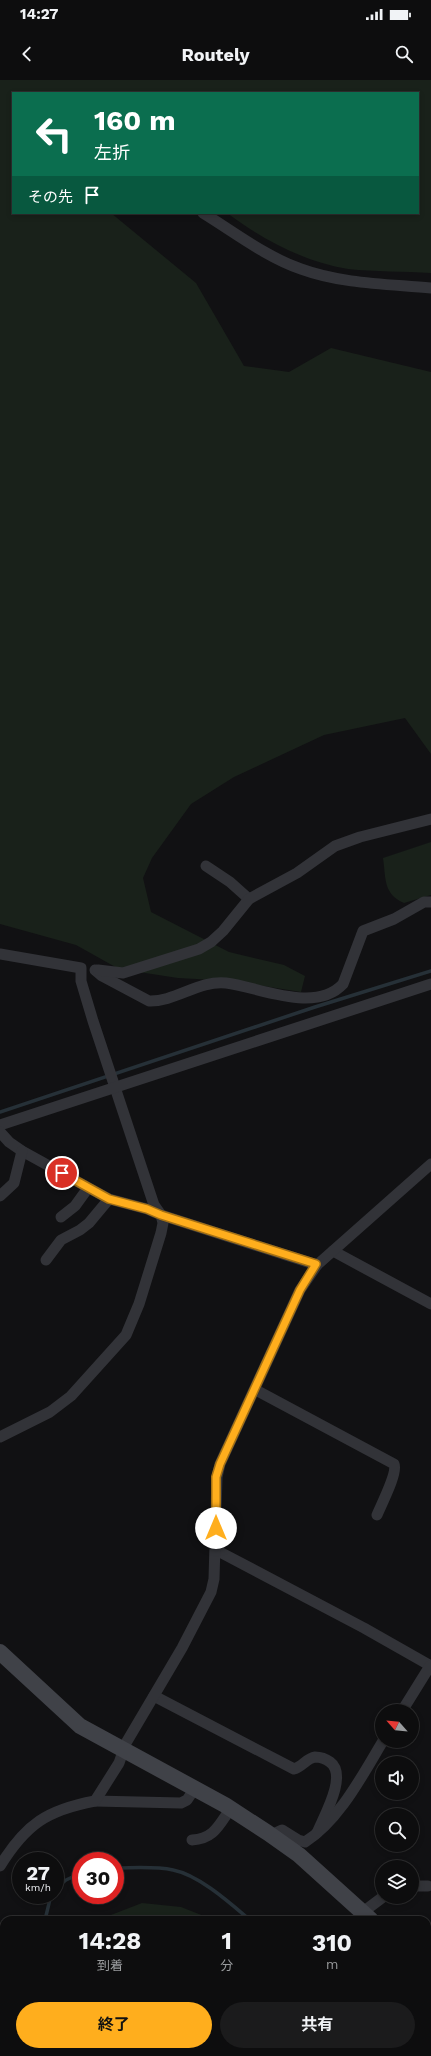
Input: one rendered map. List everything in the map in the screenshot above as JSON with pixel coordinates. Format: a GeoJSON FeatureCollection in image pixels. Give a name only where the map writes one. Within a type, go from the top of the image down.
{"type":"FeatureCollection","features":[{"type":"Feature","properties":{"kind":"street"},"geometry":{"type":"LineString","coordinates":[[205,214],[276,258],[301,269],[355,281],[431,288]]}},
{"type":"Feature","properties":{"kind":"street"},"geometry":{"type":"LineString","coordinates":[[0,954],[81,968],[123,973],[205,946],[235,918],[250,899],[297,873],[335,846],[431,819]]}},
{"type":"Feature","properties":{"kind":"street"},"geometry":{"type":"LineString","coordinates":[[206,866],[230,882],[250,899]]}},
{"type":"Feature","properties":{"kind":"street"},"geometry":{"type":"LineString","coordinates":[[95,970],[102,976],[149,1001],[158,1001],[205,986],[225,983],[288,997],[299,998],[328,994],[338,990],[343,984],[363,931],[394,919],[424,902],[431,902]]}},
{"type":"Feature","properties":{"kind":"street"},"geometry":{"type":"LineString","coordinates":[[0,1437],[50,1412],[71,1396],[126,1335],[156,1253],[163,1223],[161,1215],[154,1205],[81,981],[81,968]]}},
{"type":"Feature","properties":{"kind":"street"},"geometry":{"type":"LineString","coordinates":[[0,1125],[113,1079],[431,984]]}},
{"type":"Feature","properties":{"kind":"street"},"geometry":{"type":"LineString","coordinates":[[0,1132],[9,1142],[22,1151],[109,1199],[147,1209],[161,1215],[316,1264]]}},
{"type":"Feature","properties":{"kind":"street"},"geometry":{"type":"LineString","coordinates":[[0,1196],[14,1183],[22,1151]]}},
{"type":"Feature","properties":{"kind":"street"},"geometry":{"type":"LineString","coordinates":[[95,1801],[119,1763],[126,1743],[182,1648],[210,1592],[214,1579],[216,1550],[216,1477],[235,1430],[256,1390],[300,1290],[316,1264],[333,1251],[431,1164]]}},
{"type":"Feature","properties":{"kind":"street"},"geometry":{"type":"LineString","coordinates":[[61,1217],[75,1206],[88,1188]]}},
{"type":"Feature","properties":{"kind":"street"},"geometry":{"type":"LineString","coordinates":[[46,1260],[61,1240],[80,1230],[89,1223],[109,1199]]}},
{"type":"Feature","properties":{"kind":"street"},"geometry":{"type":"LineString","coordinates":[[333,1251],[431,1304]]}},
{"type":"Feature","properties":{"kind":"street"},"geometry":{"type":"LineString","coordinates":[[256,1390],[394,1464],[395,1467],[393,1477],[377,1515]]}},
{"type":"Feature","properties":{"kind":"street"},"geometry":{"type":"LineString","coordinates":[[216,1550],[364,1628],[431,1666],[407,1704]]}},
{"type":"Feature","properties":{"kind":"street"},"geometry":{"type":"LineString","coordinates":[[0,1652],[80,1726],[231,1808],[271,1835],[304,1860],[367,1916],[377,1904]]}},
{"type":"Feature","properties":{"kind":"street"},"geometry":{"type":"LineString","coordinates":[[154,1696],[294,1769],[299,1768],[311,1758],[317,1757],[326,1759],[334,1764],[338,1774],[337,1784],[317,1833]]}},
{"type":"Feature","properties":{"kind":"street"},"geometry":{"type":"LineString","coordinates":[[271,1835],[282,1830],[298,1840],[305,1842],[317,1833],[342,1804],[378,1748]]}},
{"type":"Feature","properties":{"kind":"street"},"geometry":{"type":"LineString","coordinates":[[0,1866],[16,1841],[36,1823],[64,1808],[95,1801],[181,1803],[187,1800],[195,1788]]}},
{"type":"Feature","properties":{"kind":"street"},"geometry":{"type":"LineString","coordinates":[[192,1840],[203,1839],[208,1836],[231,1808]]}},
{"type":"Feature","properties":{"kind":"street"},"geometry":{"type":"LineString","coordinates":[[419,1886],[428,1886]]}},
{"type":"Feature","properties":{"kind":"shaded area"},"geometry":{"type":"Polygon","coordinates":[[[0,80],[431,80],[431,273],[369,271],[332,266],[315,261],[284,248],[254,232],[228,214],[419,214],[419,92],[12,92],[12,214],[112,214],[196,283],[244,366],[289,372],[331,348],[431,372],[431,754],[405,718],[324,735],[234,777],[191,804],[152,858],[143,878],[151,912],[229,952],[284,965],[305,976],[301,992],[233,981],[178,978],[119,969],[76,945],[0,924],[0,80]]]}},
{"type":"Feature","properties":{"kind":"shaded area"},"geometry":{"type":"Polygon","coordinates":[[[431,842],[431,895],[404,903],[392,895],[389,890],[385,879],[383,858],[431,842]]]}},
{"type":"Feature","properties":{"kind":"shaded area"},"geometry":{"type":"Polygon","coordinates":[[[142,1903],[181,1907],[204,1916],[108,1916],[142,1903]]]}},
{"type":"Feature","properties":{"kind":"waterway"},"geometry":{"type":"LineString","coordinates":[[0,1112],[315,1007],[431,971]]}},
{"type":"Feature","properties":{"kind":"waterway"},"geometry":{"type":"LineString","coordinates":[[124,1868],[159,1868],[183,1873],[214,1890],[245,1916]]}},
{"type":"Feature","properties":{"kind":"waterway"},"geometry":{"type":"LineString","coordinates":[[64,1882],[72,1877]]}},
{"type":"Feature","properties":{"kind":"waterway"},"geometry":{"type":"LineString","coordinates":[[46,1916],[49,1904]]}},
{"type":"Feature","properties":{"kind":"route"},"geometry":{"type":"LineString","coordinates":[[62,1173],[109,1199],[147,1209],[161,1215],[316,1264],[300,1290],[256,1390],[235,1430],[220,1464],[216,1477],[216,1528]]}}]}
